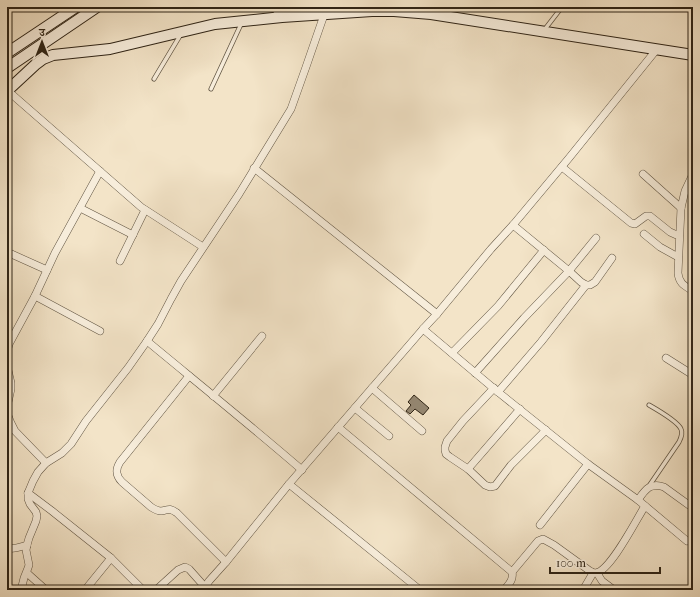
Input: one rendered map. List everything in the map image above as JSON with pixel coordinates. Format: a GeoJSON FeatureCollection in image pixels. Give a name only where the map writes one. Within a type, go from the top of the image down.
{"type":"FeatureCollection","features":[{"type":"Feature","properties":{"kind":"street"},"geometry":{"type":"LineString","coordinates":[[7,53],[76,7]]}},
{"type":"Feature","properties":{"kind":"street"},"geometry":{"type":"LineString","coordinates":[[7,68],[97,7]]}},
{"type":"Feature","properties":{"kind":"street"},"geometry":{"type":"LineString","coordinates":[[274,7],[282,17]]}},
{"type":"Feature","properties":{"kind":"street"},"geometry":{"type":"LineString","coordinates":[[203,247],[145,210],[7,91],[35,65],[43,59],[53,55],[110,49],[215,24],[282,17],[324,15],[341,10],[374,9],[414,12],[693,55]]}},
{"type":"Feature","properties":{"kind":"street"},"geometry":{"type":"LineString","coordinates":[[21,590],[29,565],[26,550],[27,545],[37,516],[28,499],[28,493],[33,481],[46,463],[62,453],[71,444],[86,421],[147,341],[158,324],[171,299],[203,247],[239,194],[290,109],[324,15]]}},
{"type":"Feature","properties":{"kind":"street"},"geometry":{"type":"LineString","coordinates":[[156,590],[178,570],[185,567],[189,569],[206,589],[209,581],[290,484],[562,167],[657,49]]}},
{"type":"Feature","properties":{"kind":"street"},"geometry":{"type":"LineString","coordinates":[[562,167],[631,223],[635,224],[646,216],[650,216],[670,232],[679,236]]}},
{"type":"Feature","properties":{"kind":"street"},"geometry":{"type":"LineString","coordinates":[[254,168],[437,314]]}},
{"type":"Feature","properties":{"kind":"street"},"geometry":{"type":"LineString","coordinates":[[7,353],[9,344],[35,296],[55,253],[100,171]]}},
{"type":"Feature","properties":{"kind":"street"},"geometry":{"type":"LineString","coordinates":[[643,174],[681,208]]}},
{"type":"Feature","properties":{"kind":"street"},"geometry":{"type":"LineString","coordinates":[[693,174],[685,191],[681,208],[678,257],[679,280],[683,285],[693,291]]}},
{"type":"Feature","properties":{"kind":"street"},"geometry":{"type":"LineString","coordinates":[[80,208],[133,235]]}},
{"type":"Feature","properties":{"kind":"street"},"geometry":{"type":"LineString","coordinates":[[120,261],[145,210]]}},
{"type":"Feature","properties":{"kind":"street"},"geometry":{"type":"LineString","coordinates":[[513,225],[569,271],[580,282],[586,285],[590,285],[595,282],[612,258]]}},
{"type":"Feature","properties":{"kind":"street"},"geometry":{"type":"LineString","coordinates":[[644,234],[663,249],[678,257]]}},
{"type":"Feature","properties":{"kind":"street"},"geometry":{"type":"LineString","coordinates":[[475,372],[569,271],[596,238]]}},
{"type":"Feature","properties":{"kind":"street"},"geometry":{"type":"LineString","coordinates":[[452,353],[498,306],[544,250]]}},
{"type":"Feature","properties":{"kind":"street"},"geometry":{"type":"LineString","coordinates":[[7,252],[47,270]]}},
{"type":"Feature","properties":{"kind":"street"},"geometry":{"type":"LineString","coordinates":[[546,430],[511,466],[495,486],[492,487],[485,485],[468,469],[446,454],[445,450],[447,442],[463,421],[496,390],[541,342],[586,285]]}},
{"type":"Feature","properties":{"kind":"street"},"geometry":{"type":"LineString","coordinates":[[35,296],[100,331]]}},
{"type":"Feature","properties":{"kind":"street"},"geometry":{"type":"LineString","coordinates":[[423,329],[588,464],[638,500],[687,541]]}},
{"type":"Feature","properties":{"kind":"street"},"geometry":{"type":"LineString","coordinates":[[213,396],[262,336]]}},
{"type":"Feature","properties":{"kind":"street"},"geometry":{"type":"LineString","coordinates":[[147,341],[250,425],[302,470]]}},
{"type":"Feature","properties":{"kind":"street"},"geometry":{"type":"LineString","coordinates":[[666,358],[693,376]]}},
{"type":"Feature","properties":{"kind":"street"},"geometry":{"type":"LineString","coordinates":[[7,366],[11,389],[7,407]]}},
{"type":"Feature","properties":{"kind":"street"},"geometry":{"type":"LineString","coordinates":[[189,376],[120,462],[116,471],[118,478],[151,507],[160,511],[166,509],[177,513],[226,562]]}},
{"type":"Feature","properties":{"kind":"street"},"geometry":{"type":"LineString","coordinates":[[372,388],[422,431]]}},
{"type":"Feature","properties":{"kind":"street"},"geometry":{"type":"LineString","coordinates":[[355,408],[389,436]]}},
{"type":"Feature","properties":{"kind":"street"},"geometry":{"type":"LineString","coordinates":[[468,469],[520,409]]}},
{"type":"Feature","properties":{"kind":"street"},"geometry":{"type":"LineString","coordinates":[[7,413],[15,431],[46,463]]}},
{"type":"Feature","properties":{"kind":"street"},"geometry":{"type":"LineString","coordinates":[[338,427],[512,572]]}},
{"type":"Feature","properties":{"kind":"street"},"geometry":{"type":"LineString","coordinates":[[540,525],[588,464]]}},
{"type":"Feature","properties":{"kind":"street"},"geometry":{"type":"LineString","coordinates":[[290,484],[420,590]]}},
{"type":"Feature","properties":{"kind":"street"},"geometry":{"type":"LineString","coordinates":[[638,500],[647,488],[654,485],[659,485],[693,508]]}},
{"type":"Feature","properties":{"kind":"street"},"geometry":{"type":"LineString","coordinates":[[28,493],[111,558],[143,590]]}},
{"type":"Feature","properties":{"kind":"street"},"geometry":{"type":"LineString","coordinates":[[583,590],[595,573],[608,564],[620,548],[645,506]]}},
{"type":"Feature","properties":{"kind":"street"},"geometry":{"type":"LineString","coordinates":[[504,590],[512,579],[512,572],[538,540],[543,539],[595,573],[602,581],[614,590]]}},
{"type":"Feature","properties":{"kind":"street"},"geometry":{"type":"LineString","coordinates":[[7,548],[11,549],[27,545]]}},
{"type":"Feature","properties":{"kind":"street"},"geometry":{"type":"LineString","coordinates":[[85,590],[111,558]]}},
{"type":"Feature","properties":{"kind":"street"},"geometry":{"type":"LineString","coordinates":[[27,573],[46,590]]}},
{"type":"Feature","properties":{"kind":"lane"},"geometry":{"type":"LineString","coordinates":[[543,32],[562,7]]}},
{"type":"Feature","properties":{"kind":"lane"},"geometry":{"type":"LineString","coordinates":[[211,89],[243,21]]}},
{"type":"Feature","properties":{"kind":"lane"},"geometry":{"type":"LineString","coordinates":[[154,79],[183,31]]}},
{"type":"Feature","properties":{"kind":"lane"},"geometry":{"type":"LineString","coordinates":[[647,488],[679,442],[682,432],[677,424],[649,405]]}},
{"type":"Feature","properties":{"kind":"building"},"geometry":{"type":"Polygon","coordinates":[[[414,395],[429,408],[423,415],[415,409],[410,414],[406,411],[411,405],[408,402],[414,395]]]}},
{"type":"Feature","properties":{"kind":"railway"},"geometry":{"type":"LineString","coordinates":[[7,13],[15,7]]}}]}
